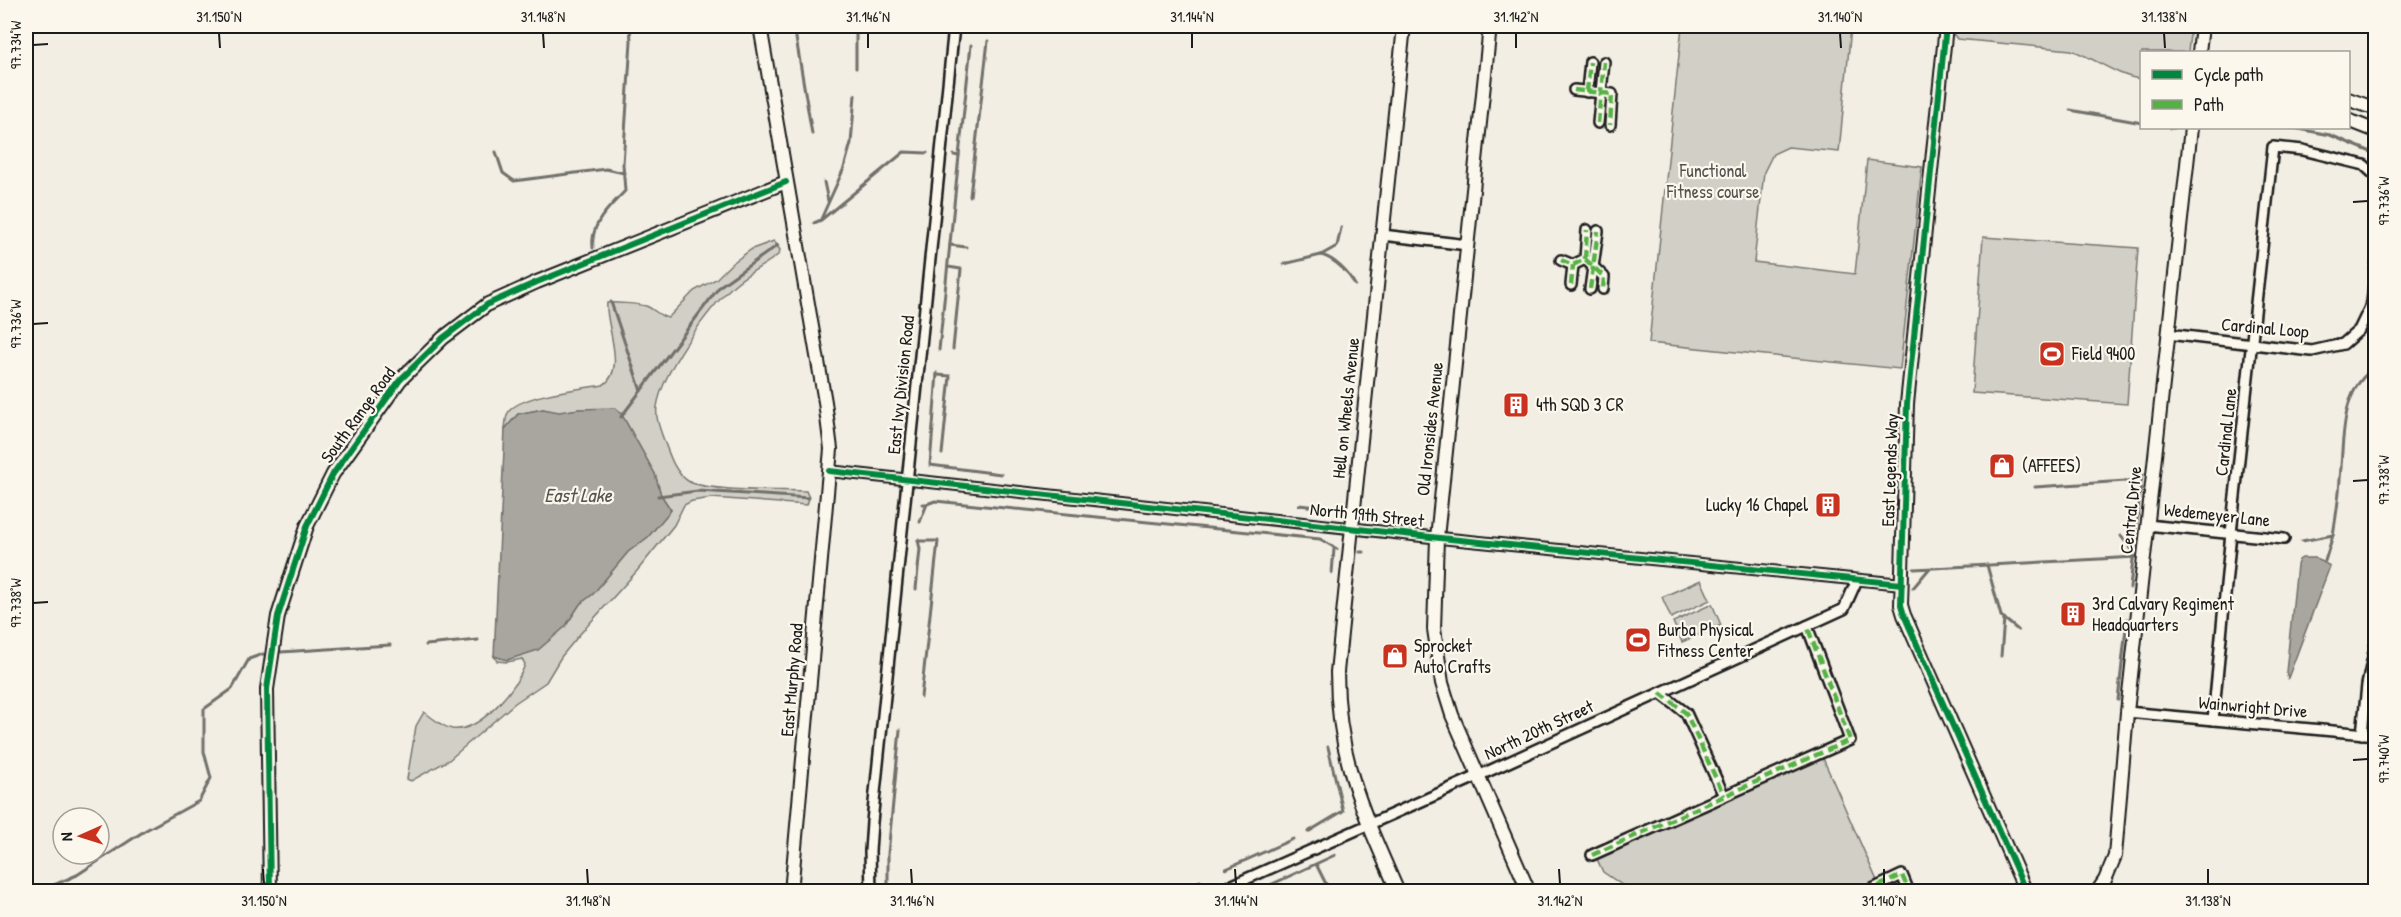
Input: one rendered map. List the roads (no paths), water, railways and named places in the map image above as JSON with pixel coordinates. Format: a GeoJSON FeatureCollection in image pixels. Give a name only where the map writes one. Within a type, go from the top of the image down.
{"type":"FeatureCollection","features":[{"type":"Feature","properties":{"kind":"street","name":"East Murphy Road"},"geometry":{"type":"LineString","coordinates":[[760,26],[830,432],[829,471],[791,891]]}},
{"type":"Feature","properties":{"kind":"street","name":"East Ivy Division Road"},"geometry":{"type":"LineString","coordinates":[[871,891],[872,822],[954,26]]}},
{"type":"Feature","properties":{"kind":"street","name":"Hell on Wheels Avenue"},"geometry":{"type":"LineString","coordinates":[[1398,891],[1368,824],[1347,765],[1337,705],[1339,645],[1404,26]]}},
{"type":"Feature","properties":{"kind":"street","name":"Old Ironsides Avenue"},"geometry":{"type":"LineString","coordinates":[[1490,26],[1437,538],[1434,612],[1439,667],[1452,715],[1529,891]]}},
{"type":"Feature","properties":{"kind":"street","name":"East Legends Way"},"geometry":{"type":"LineString","coordinates":[[1946,26],[1907,404],[1901,605],[2026,891]]}},
{"type":"Feature","properties":{"kind":"street"},"geometry":{"type":"LineString","coordinates":[[2199,51],[2202,26]]}},
{"type":"Feature","properties":{"kind":"street"},"geometry":{"type":"LineString","coordinates":[[1587,92],[1590,62]]}},
{"type":"Feature","properties":{"kind":"street"},"geometry":{"type":"LineString","coordinates":[[1599,123],[1604,62]]}},
{"type":"Feature","properties":{"kind":"street"},"geometry":{"type":"LineString","coordinates":[[1574,90],[1612,94],[1610,125]]}},
{"type":"Feature","properties":{"kind":"street"},"geometry":{"type":"LineString","coordinates":[[2350,99],[2376,109]]}},
{"type":"Feature","properties":{"kind":"street"},"geometry":{"type":"LineString","coordinates":[[2350,120],[2376,131]]}},
{"type":"Feature","properties":{"kind":"street","name":"Central Drive"},"geometry":{"type":"LineString","coordinates":[[2097,891],[2105,880],[2115,856],[2127,712],[2191,129]]}},
{"type":"Feature","properties":{"kind":"street","name":"Cardinal Lane"},"geometry":{"type":"LineString","coordinates":[[2213,720],[2273,147],[2303,150],[2364,165],[2376,176]]}},
{"type":"Feature","properties":{"kind":"street","name":"South Range Road"},"geometry":{"type":"LineString","coordinates":[[270,891],[267,689],[278,616],[307,525],[333,474],[400,380],[443,338],[488,304],[786,182]]}},
{"type":"Feature","properties":{"kind":"street"},"geometry":{"type":"LineString","coordinates":[[1585,259],[1587,230]]}},
{"type":"Feature","properties":{"kind":"street"},"geometry":{"type":"LineString","coordinates":[[1590,289],[1598,231]]}},
{"type":"Feature","properties":{"kind":"street"},"geometry":{"type":"LineString","coordinates":[[1382,236],[1468,245]]}},
{"type":"Feature","properties":{"kind":"street"},"geometry":{"type":"LineString","coordinates":[[1561,260],[1573,265],[1585,259]]}},
{"type":"Feature","properties":{"kind":"street"},"geometry":{"type":"LineString","coordinates":[[1585,259],[1604,278],[1603,289]]}},
{"type":"Feature","properties":{"kind":"street"},"geometry":{"type":"LineString","coordinates":[[1571,285],[1573,265]]}},
{"type":"Feature","properties":{"kind":"street","name":"Cardinal Loop"},"geometry":{"type":"LineString","coordinates":[[2168,334],[2312,351],[2343,344],[2359,330],[2372,303],[2376,266]]}},
{"type":"Feature","properties":{"kind":"street","name":"North 19th Street"},"geometry":{"type":"LineString","coordinates":[[829,471],[1437,538],[1902,584]]}},
{"type":"Feature","properties":{"kind":"street","name":"Wedemeyer Lane"},"geometry":{"type":"LineString","coordinates":[[2147,525],[2284,538]]}},
{"type":"Feature","properties":{"kind":"street","name":"North 20th Street"},"geometry":{"type":"LineString","coordinates":[[1217,891],[1478,776],[1844,609],[1857,580]]}},
{"type":"Feature","properties":{"kind":"street"},"geometry":{"type":"LineString","coordinates":[[1592,855],[1850,740],[1807,626]]}},
{"type":"Feature","properties":{"kind":"street"},"geometry":{"type":"LineString","coordinates":[[2362,734],[2376,643]]}},
{"type":"Feature","properties":{"kind":"street"},"geometry":{"type":"LineString","coordinates":[[1660,693],[1686,713],[1724,796]]}},
{"type":"Feature","properties":{"kind":"street","name":"Wainwright Drive"},"geometry":{"type":"LineString","coordinates":[[2127,712],[2376,735]]}},
{"type":"Feature","properties":{"kind":"street"},"geometry":{"type":"LineString","coordinates":[[1866,891],[1902,875],[1910,891]]}},
{"type":"Feature","properties":{"kind":"water","name":"East Lake"},"geometry":{"type":"Polygon","coordinates":[[[615,408],[622,415],[655,474],[661,495],[671,510],[648,537],[628,552],[593,594],[580,604],[565,627],[538,650],[507,660],[494,656],[505,429],[518,414],[543,409],[559,412],[615,408]]]}},
{"type":"Feature","properties":{"kind":"water"},"geometry":{"type":"Polygon","coordinates":[[[2302,558],[2316,558],[2330,566],[2288,678],[2286,672],[2297,565],[2302,558]]]}},
{"type":"Feature","properties":{"kind":"waterway"},"geometry":{"type":"LineString","coordinates":[[593,248],[594,231],[598,223],[625,191],[623,164],[630,26]]}},
{"type":"Feature","properties":{"kind":"waterway"},"geometry":{"type":"LineString","coordinates":[[794,26],[812,134]]}},
{"type":"Feature","properties":{"kind":"waterway"},"geometry":{"type":"LineString","coordinates":[[856,26],[856,68]]}},
{"type":"Feature","properties":{"kind":"waterway"},"geometry":{"type":"LineString","coordinates":[[970,196],[988,41]]}},
{"type":"Feature","properties":{"kind":"waterway"},"geometry":{"type":"LineString","coordinates":[[959,156],[971,45]]}},
{"type":"Feature","properties":{"kind":"waterway"},"geometry":{"type":"LineString","coordinates":[[821,219],[844,168],[851,143],[855,95]]}},
{"type":"Feature","properties":{"kind":"waterway"},"geometry":{"type":"LineString","coordinates":[[2070,110],[2140,123]]}},
{"type":"Feature","properties":{"kind":"waterway"},"geometry":{"type":"LineString","coordinates":[[2299,129],[2330,135],[2376,154]]}},
{"type":"Feature","properties":{"kind":"waterway"},"geometry":{"type":"LineString","coordinates":[[496,152],[503,173],[514,181],[606,169],[624,173]]}},
{"type":"Feature","properties":{"kind":"waterway"},"geometry":{"type":"LineString","coordinates":[[814,223],[821,220],[904,152],[927,153]]}},
{"type":"Feature","properties":{"kind":"waterway"},"geometry":{"type":"LineString","coordinates":[[939,350],[959,156],[954,155]]}},
{"type":"Feature","properties":{"kind":"waterway"},"geometry":{"type":"LineString","coordinates":[[824,182],[828,201]]}},
{"type":"Feature","properties":{"kind":"waterway"},"geometry":{"type":"LineString","coordinates":[[1321,255],[1337,246],[1341,228]]}},
{"type":"Feature","properties":{"kind":"waterway"},"geometry":{"type":"LineString","coordinates":[[621,417],[720,286],[778,245]]}},
{"type":"Feature","properties":{"kind":"waterway"},"geometry":{"type":"LineString","coordinates":[[950,245],[966,247]]}},
{"type":"Feature","properties":{"kind":"waterway"},"geometry":{"type":"LineString","coordinates":[[1284,264],[1321,255],[1341,267],[1355,285]]}},
{"type":"Feature","properties":{"kind":"waterway"},"geometry":{"type":"LineString","coordinates":[[948,267],[961,269],[953,349]]}},
{"type":"Feature","properties":{"kind":"waterway"},"geometry":{"type":"LineString","coordinates":[[611,302],[641,391]]}},
{"type":"Feature","properties":{"kind":"waterway"},"geometry":{"type":"LineString","coordinates":[[2302,541],[2333,535],[2339,493],[2343,433],[2349,402],[2364,377],[2376,367]]}},
{"type":"Feature","properties":{"kind":"waterway"},"geometry":{"type":"LineString","coordinates":[[937,373],[930,465],[1001,474]]}},
{"type":"Feature","properties":{"kind":"waterway"},"geometry":{"type":"LineString","coordinates":[[937,375],[950,376],[942,454]]}},
{"type":"Feature","properties":{"kind":"waterway"},"geometry":{"type":"LineString","coordinates":[[2130,588],[2142,473]]}},
{"type":"Feature","properties":{"kind":"waterway"},"geometry":{"type":"LineString","coordinates":[[2035,487],[2141,480]]}},
{"type":"Feature","properties":{"kind":"waterway"},"geometry":{"type":"LineString","coordinates":[[658,496],[698,491],[809,498]]}},
{"type":"Feature","properties":{"kind":"waterway"},"geometry":{"type":"LineString","coordinates":[[927,504],[935,501],[1320,539],[1337,549]]}},
{"type":"Feature","properties":{"kind":"waterway"},"geometry":{"type":"LineString","coordinates":[[920,522],[927,504],[923,504]]}},
{"type":"Feature","properties":{"kind":"waterway"},"geometry":{"type":"LineString","coordinates":[[1299,505],[1326,508]]}},
{"type":"Feature","properties":{"kind":"waterway"},"geometry":{"type":"LineString","coordinates":[[2325,561],[2333,535]]}},
{"type":"Feature","properties":{"kind":"waterway"},"geometry":{"type":"LineString","coordinates":[[2121,536],[2133,551]]}},
{"type":"Feature","properties":{"kind":"waterway"},"geometry":{"type":"LineString","coordinates":[[916,589],[920,549],[918,540]]}},
{"type":"Feature","properties":{"kind":"waterway"},"geometry":{"type":"LineString","coordinates":[[918,541],[938,541],[921,697]]}},
{"type":"Feature","properties":{"kind":"waterway"},"geometry":{"type":"LineString","coordinates":[[1332,573],[1334,549]]}},
{"type":"Feature","properties":{"kind":"waterway"},"geometry":{"type":"LineString","coordinates":[[1914,569],[2137,557]]}},
{"type":"Feature","properties":{"kind":"waterway"},"geometry":{"type":"LineString","coordinates":[[1987,565],[2001,616],[2018,630]]}},
{"type":"Feature","properties":{"kind":"waterway"},"geometry":{"type":"LineString","coordinates":[[1913,588],[1929,569]]}},
{"type":"Feature","properties":{"kind":"waterway"},"geometry":{"type":"LineString","coordinates":[[2001,656],[2004,619]]}},
{"type":"Feature","properties":{"kind":"waterway"},"geometry":{"type":"LineString","coordinates":[[2118,700],[2127,619]]}},
{"type":"Feature","properties":{"kind":"waterway"},"geometry":{"type":"LineString","coordinates":[[426,645],[478,640]]}},
{"type":"Feature","properties":{"kind":"waterway"},"geometry":{"type":"LineString","coordinates":[[281,652],[390,645]]}},
{"type":"Feature","properties":{"kind":"waterway"},"geometry":{"type":"LineString","coordinates":[[38,892],[77,875],[146,830],[199,801],[211,778],[204,752],[204,709],[232,689],[249,659],[263,654]]}},
{"type":"Feature","properties":{"kind":"waterway"},"geometry":{"type":"LineString","coordinates":[[888,892],[888,854],[900,730]]}},
{"type":"Feature","properties":{"kind":"waterway"},"geometry":{"type":"LineString","coordinates":[[1308,832],[1343,811],[1328,747]]}},
{"type":"Feature","properties":{"kind":"waterway"},"geometry":{"type":"LineString","coordinates":[[1226,869],[1293,839]]}},
{"type":"Feature","properties":{"kind":"waterway"},"geometry":{"type":"LineString","coordinates":[[1255,892],[1335,855]]}},
{"type":"Feature","properties":{"kind":"waterway"},"geometry":{"type":"LineString","coordinates":[[1316,864],[1328,888]]}},
{"type":"Feature","properties":{"kind":"waterway"},"geometry":{"type":"LineString","coordinates":[[1176,892],[1200,881]]}},
{"type":"Feature","properties":{"kind":"waterway"},"geometry":{"type":"LineString","coordinates":[[1380,888],[1382,892]]}},
{"type":"Feature","properties":{"kind":"place","name":"Field 9400"},"geometry":{"type":"Point","coordinates":[2052,354]}},
{"type":"Feature","properties":{"kind":"place","name":"4th SQD 3 CR"},"geometry":{"type":"Point","coordinates":[1516,405]}},
{"type":"Feature","properties":{"kind":"place","name":"(AFFEES)"},"geometry":{"type":"Point","coordinates":[2002,466]}},
{"type":"Feature","properties":{"kind":"place","name":"Lucky 16 Chapel"},"geometry":{"type":"Point","coordinates":[1828,505]}},
{"type":"Feature","properties":{"kind":"place","name":"3rd Calvary Regiment Headquarters"},"geometry":{"type":"Point","coordinates":[2073,614]}},
{"type":"Feature","properties":{"kind":"place","name":"Burba Physical Fitness Center"},"geometry":{"type":"Point","coordinates":[1638,640]}},
{"type":"Feature","properties":{"kind":"place","name":"Sprocket Auto Crafts"},"geometry":{"type":"Point","coordinates":[1395,656]}},
{"type":"Feature","properties":{"kind":"park label","name":"Functional Fitness course"},"geometry":{"type":"Point","coordinates":[1713,181]}}]}
